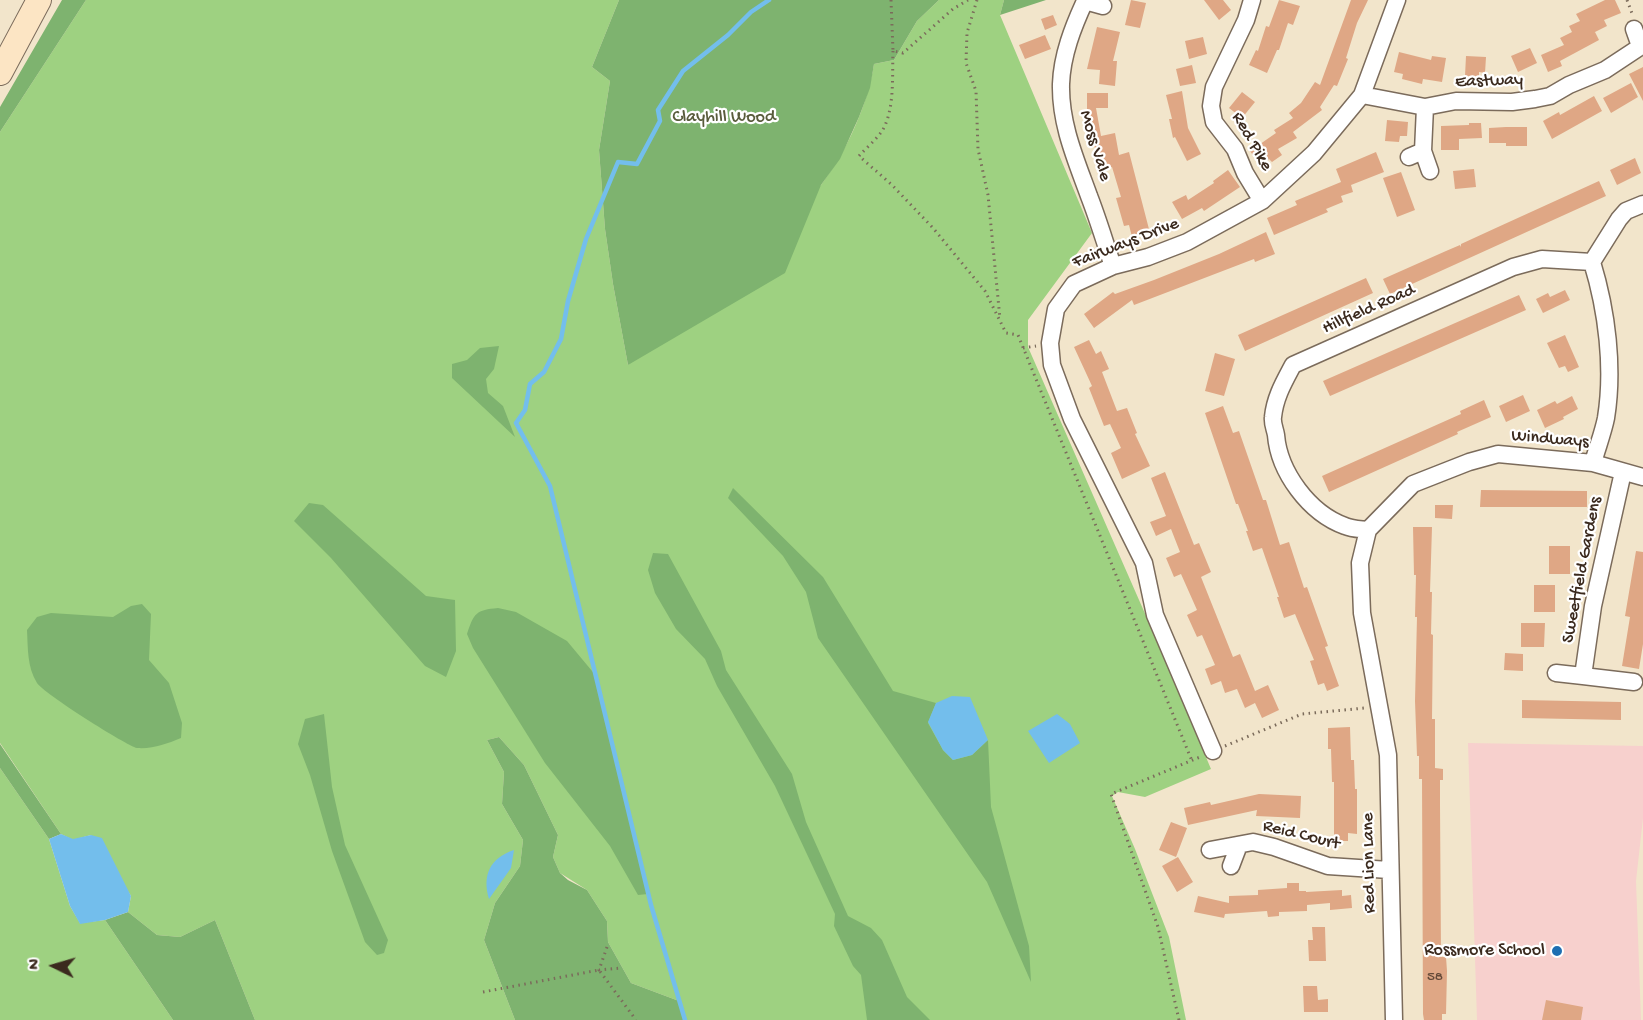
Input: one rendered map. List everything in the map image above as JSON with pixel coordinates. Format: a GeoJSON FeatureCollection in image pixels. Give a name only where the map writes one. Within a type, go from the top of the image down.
{"type":"FeatureCollection","features":[{"type":"Feature","properties":{"kind":"main road"},"geometry":{"type":"LineString","coordinates":[[0,74],[39,0]]}},
{"type":"Feature","properties":{"kind":"street","name":"Moss Vale"},"geometry":{"type":"LineString","coordinates":[[1102,6],[1085,0],[1064,58],[1061,85],[1064,120],[1075,161],[1113,266]]}},
{"type":"Feature","properties":{"kind":"street","name":"Red Pike"},"geometry":{"type":"LineString","coordinates":[[1252,0],[1246,20],[1214,87],[1212,106],[1214,122],[1235,149],[1245,173],[1262,201]]}},
{"type":"Feature","properties":{"kind":"street","name":"Fairways Drive"},"geometry":{"type":"LineString","coordinates":[[1213,751],[1155,615],[1144,563],[1072,419],[1052,365],[1050,343],[1056,309],[1074,284],[1113,266],[1148,257],[1187,242],[1262,201],[1314,153],[1362,95],[1397,0]]}},
{"type":"Feature","properties":{"kind":"street","name":"Eastway"},"geometry":{"type":"LineString","coordinates":[[1362,95],[1425,107],[1456,100],[1512,102],[1550,96],[1569,85],[1605,70],[1642,46],[1634,29]]}},
{"type":"Feature","properties":{"kind":"street"},"geometry":{"type":"LineString","coordinates":[[1425,107],[1416,154],[1430,171]]}},
{"type":"Feature","properties":{"kind":"street"},"geometry":{"type":"LineString","coordinates":[[1593,463],[1605,419],[1610,376],[1602,304],[1592,262],[1619,219],[1626,212],[1643,204]]}},
{"type":"Feature","properties":{"kind":"street","name":"Hillfield Road"},"geometry":{"type":"LineString","coordinates":[[1368,530],[1346,527],[1324,515],[1305,499],[1281,459],[1272,419],[1280,389],[1293,365],[1513,267],[1542,259],[1592,262]]}},
{"type":"Feature","properties":{"kind":"street","name":"Windways"},"geometry":{"type":"LineString","coordinates":[[1368,530],[1413,484],[1469,462],[1498,454],[1593,463],[1643,477]]}},
{"type":"Feature","properties":{"kind":"street","name":"Sweetfield Gardens"},"geometry":{"type":"LineString","coordinates":[[1583,676],[1593,606],[1623,472]]}},
{"type":"Feature","properties":{"kind":"street"},"geometry":{"type":"LineString","coordinates":[[1368,530],[1360,564],[1362,613],[1379,706]]}},
{"type":"Feature","properties":{"kind":"street"},"geometry":{"type":"LineString","coordinates":[[1556,673],[1634,682]]}},
{"type":"Feature","properties":{"kind":"street","name":"Red Lion Lane"},"geometry":{"type":"LineString","coordinates":[[1379,706],[1388,756],[1394,1020]]}},
{"type":"Feature","properties":{"kind":"street","name":"Reid Court"},"geometry":{"type":"LineString","coordinates":[[1210,850],[1253,842],[1328,866],[1389,870]]}},
{"type":"Feature","properties":{"kind":"street","name":"Reid Court"},"geometry":{"type":"LineString","coordinates":[[1231,866],[1239,845]]}},
{"type":"Feature","properties":{"kind":"path"},"geometry":{"type":"LineString","coordinates":[[891,0],[893,51],[891,95],[887,120],[881,132],[859,156],[892,185],[933,228],[985,291],[1006,333],[1018,335],[1192,761]]}},
{"type":"Feature","properties":{"kind":"path"},"geometry":{"type":"LineString","coordinates":[[893,51],[903,53],[911,48],[953,9],[968,0]]}},
{"type":"Feature","properties":{"kind":"path"},"geometry":{"type":"LineString","coordinates":[[976,0],[967,33],[966,63],[976,91],[978,149],[988,195],[1000,321]]}},
{"type":"Feature","properties":{"kind":"path"},"geometry":{"type":"LineString","coordinates":[[1179,1020],[1158,927],[1111,794],[1302,714],[1379,706]]}},
{"type":"Feature","properties":{"kind":"path"},"geometry":{"type":"LineString","coordinates":[[599,970],[607,947]]}},
{"type":"Feature","properties":{"kind":"path"},"geometry":{"type":"LineString","coordinates":[[483,992],[621,968]]}},
{"type":"Feature","properties":{"kind":"path"},"geometry":{"type":"LineString","coordinates":[[599,970],[636,1020]]}},
{"type":"Feature","properties":{"kind":"shaded area","name":"Rossmore School"},"geometry":{"type":"Polygon","coordinates":[[[1468,743],[1643,746],[1643,818],[1636,881],[1641,1020],[1477,1020],[1468,743]]]}},
{"type":"Feature","properties":{"kind":"green space"},"geometry":{"type":"Polygon","coordinates":[[[62,0],[86,0],[0,132],[0,107],[62,0]]]}},
{"type":"Feature","properties":{"kind":"green space"},"geometry":{"type":"Polygon","coordinates":[[[86,0],[619,0],[592,67],[610,81],[599,150],[605,229],[628,365],[821,185],[855,127],[874,64],[894,60],[917,21],[939,0],[1004,0],[1000,15],[1092,233],[1028,320],[1028,347],[1211,769],[1145,797],[1118,792],[1112,796],[1169,937],[1186,1020],[685,1020],[679,1001],[631,983],[608,942],[607,921],[587,890],[560,873],[553,857],[558,835],[524,765],[499,737],[487,740],[504,772],[502,804],[523,840],[520,866],[495,903],[484,940],[515,1020],[255,1020],[215,920],[180,937],[157,935],[128,912],[131,896],[91,835],[73,840],[61,834],[0,743],[0,132],[86,0]]]}},
{"type":"Feature","properties":{"kind":"green space","name":"Clayhill Wood"},"geometry":{"type":"Polygon","coordinates":[[[619,0],[939,0],[917,21],[894,60],[874,64],[870,88],[859,117],[840,159],[821,185],[785,273],[628,365],[605,229],[599,150],[610,81],[592,67],[619,0]]]}},
{"type":"Feature","properties":{"kind":"green space"},"geometry":{"type":"Polygon","coordinates":[[[1004,0],[1046,0],[1000,15],[1004,0]]]}},
{"type":"Feature","properties":{"kind":"green space"},"geometry":{"type":"Polygon","coordinates":[[[499,346],[494,369],[486,379],[488,393],[503,406],[515,437],[452,378],[452,364],[467,360],[480,348],[499,346]]]}},
{"type":"Feature","properties":{"kind":"green space"},"geometry":{"type":"Polygon","coordinates":[[[733,488],[823,577],[893,691],[936,703],[928,723],[943,750],[953,760],[972,755],[988,740],[991,807],[1029,946],[1031,982],[987,882],[818,638],[806,592],[783,556],[728,498],[733,488]]]}},
{"type":"Feature","properties":{"kind":"green space"},"geometry":{"type":"Polygon","coordinates":[[[309,503],[323,505],[426,596],[455,600],[456,651],[446,677],[425,666],[331,558],[294,521],[309,503]]]}},
{"type":"Feature","properties":{"kind":"green space"},"geometry":{"type":"Polygon","coordinates":[[[653,553],[668,554],[721,651],[726,670],[792,774],[806,822],[848,916],[871,928],[882,940],[907,997],[930,1020],[867,1020],[861,975],[853,966],[834,926],[835,914],[775,786],[717,686],[705,659],[676,629],[655,593],[648,570],[653,553]]]}},
{"type":"Feature","properties":{"kind":"green space"},"geometry":{"type":"Polygon","coordinates":[[[142,604],[151,614],[149,660],[169,683],[182,723],[181,738],[149,748],[137,748],[130,745],[43,689],[37,683],[30,664],[27,630],[37,617],[51,613],[113,617],[131,606],[142,604]]]}},
{"type":"Feature","properties":{"kind":"green space"},"geometry":{"type":"Polygon","coordinates":[[[498,608],[516,612],[567,641],[597,677],[648,894],[638,895],[610,846],[545,763],[473,648],[467,634],[474,617],[485,610],[498,608]]]}},
{"type":"Feature","properties":{"kind":"green space"},"geometry":{"type":"Polygon","coordinates":[[[324,714],[332,787],[345,845],[388,940],[384,953],[377,955],[365,942],[332,851],[310,775],[298,744],[305,719],[324,714]]]}},
{"type":"Feature","properties":{"kind":"green space"},"geometry":{"type":"Polygon","coordinates":[[[499,737],[524,765],[558,835],[553,857],[560,873],[587,890],[607,921],[608,942],[631,983],[679,1001],[685,1020],[515,1020],[484,940],[495,903],[520,866],[523,840],[502,804],[504,772],[487,740],[499,737]]]}},
{"type":"Feature","properties":{"kind":"green space"},"geometry":{"type":"Polygon","coordinates":[[[0,744],[61,834],[49,839],[0,768],[0,744]]]}},
{"type":"Feature","properties":{"kind":"green space"},"geometry":{"type":"Polygon","coordinates":[[[0,768],[49,839],[70,906],[80,923],[105,920],[173,1020],[0,1020],[0,768]]]}},
{"type":"Feature","properties":{"kind":"green space"},"geometry":{"type":"Polygon","coordinates":[[[128,912],[157,935],[180,937],[215,920],[255,1020],[173,1020],[105,920],[128,912]]]}},
{"type":"Feature","properties":{"kind":"water"},"geometry":{"type":"Polygon","coordinates":[[[952,696],[970,697],[988,740],[972,755],[953,760],[943,750],[928,722],[936,703],[952,696]]]}},
{"type":"Feature","properties":{"kind":"water"},"geometry":{"type":"Polygon","coordinates":[[[1057,714],[1070,724],[1080,743],[1049,763],[1028,731],[1057,714]]]}},
{"type":"Feature","properties":{"kind":"water"},"geometry":{"type":"Polygon","coordinates":[[[61,834],[73,839],[91,835],[102,838],[131,896],[128,912],[105,920],[80,924],[70,906],[49,839],[61,834]]]}},
{"type":"Feature","properties":{"kind":"water"},"geometry":{"type":"Polygon","coordinates":[[[514,850],[511,868],[489,899],[487,882],[490,868],[499,858],[514,850]]]}},
{"type":"Feature","properties":{"kind":"building"},"geometry":{"type":"Polygon","coordinates":[[[1131,0],[1146,3],[1140,28],[1125,25],[1131,0]]]}},
{"type":"Feature","properties":{"kind":"building"},"geometry":{"type":"Polygon","coordinates":[[[1204,0],[1223,0],[1231,10],[1219,20],[1204,0]]]}},
{"type":"Feature","properties":{"kind":"building"},"geometry":{"type":"Polygon","coordinates":[[[1279,0],[1300,6],[1293,25],[1288,23],[1279,50],[1267,73],[1249,65],[1256,50],[1258,51],[1266,26],[1269,27],[1279,0]]]}},
{"type":"Feature","properties":{"kind":"building"},"geometry":{"type":"Polygon","coordinates":[[[1351,0],[1368,0],[1357,23],[1346,58],[1348,59],[1337,86],[1334,85],[1320,107],[1322,110],[1293,132],[1297,138],[1278,149],[1282,155],[1272,162],[1269,159],[1260,165],[1250,151],[1276,133],[1274,130],[1293,118],[1289,113],[1301,103],[1315,82],[1320,85],[1351,0]]]}},
{"type":"Feature","properties":{"kind":"building"},"geometry":{"type":"Polygon","coordinates":[[[1605,0],[1615,0],[1621,13],[1604,20],[1607,26],[1595,32],[1599,40],[1560,61],[1562,66],[1548,72],[1541,55],[1564,45],[1560,38],[1572,32],[1569,26],[1580,21],[1576,14],[1605,0]]]}},
{"type":"Feature","properties":{"kind":"building"},"geometry":{"type":"Polygon","coordinates":[[[1053,15],[1057,25],[1045,30],[1041,19],[1053,15]]]}},
{"type":"Feature","properties":{"kind":"building"},"geometry":{"type":"Polygon","coordinates":[[[1097,27],[1120,32],[1113,61],[1117,61],[1115,86],[1099,84],[1100,70],[1087,69],[1097,27]]]}},
{"type":"Feature","properties":{"kind":"building"},"geometry":{"type":"Polygon","coordinates":[[[1045,35],[1051,49],[1025,59],[1019,45],[1045,35]]]}},
{"type":"Feature","properties":{"kind":"building"},"geometry":{"type":"Polygon","coordinates":[[[1203,37],[1207,54],[1189,59],[1185,41],[1203,37]]]}},
{"type":"Feature","properties":{"kind":"building"},"geometry":{"type":"Polygon","coordinates":[[[1530,48],[1537,63],[1518,72],[1511,56],[1530,48]]]}},
{"type":"Feature","properties":{"kind":"building"},"geometry":{"type":"Polygon","coordinates":[[[1399,52],[1431,60],[1432,56],[1446,58],[1442,82],[1423,79],[1422,84],[1402,79],[1403,74],[1394,72],[1399,52]]]}},
{"type":"Feature","properties":{"kind":"building"},"geometry":{"type":"Polygon","coordinates":[[[1466,56],[1486,57],[1485,73],[1479,72],[1479,77],[1465,76],[1466,56]]]}},
{"type":"Feature","properties":{"kind":"building"},"geometry":{"type":"Polygon","coordinates":[[[1192,65],[1196,83],[1180,86],[1176,69],[1192,65]]]}},
{"type":"Feature","properties":{"kind":"building"},"geometry":{"type":"Polygon","coordinates":[[[1643,67],[1643,101],[1629,74],[1643,67]]]}},
{"type":"Feature","properties":{"kind":"building"},"geometry":{"type":"Polygon","coordinates":[[[1631,83],[1638,97],[1611,113],[1603,98],[1631,83]]]}},
{"type":"Feature","properties":{"kind":"building"},"geometry":{"type":"Polygon","coordinates":[[[1182,91],[1188,128],[1201,154],[1187,161],[1175,137],[1173,138],[1169,119],[1172,119],[1166,95],[1182,91]]]}},
{"type":"Feature","properties":{"kind":"building"},"geometry":{"type":"Polygon","coordinates":[[[1242,92],[1255,102],[1242,118],[1229,108],[1242,92]]]}},
{"type":"Feature","properties":{"kind":"building"},"geometry":{"type":"Polygon","coordinates":[[[1087,93],[1108,93],[1108,108],[1096,108],[1101,136],[1115,133],[1119,155],[1129,152],[1150,233],[1132,237],[1129,225],[1124,226],[1116,198],[1121,197],[1112,167],[1102,170],[1094,145],[1090,146],[1087,132],[1087,93]]]}},
{"type":"Feature","properties":{"kind":"building"},"geometry":{"type":"Polygon","coordinates":[[[1594,96],[1602,111],[1552,139],[1543,121],[1559,112],[1560,115],[1594,96]]]}},
{"type":"Feature","properties":{"kind":"building"},"geometry":{"type":"Polygon","coordinates":[[[1387,120],[1408,122],[1407,136],[1400,136],[1399,142],[1385,141],[1387,120]]]}},
{"type":"Feature","properties":{"kind":"building"},"geometry":{"type":"Polygon","coordinates":[[[1469,123],[1481,123],[1482,138],[1459,139],[1459,150],[1441,150],[1441,126],[1469,125],[1469,123]]]}},
{"type":"Feature","properties":{"kind":"building"},"geometry":{"type":"Polygon","coordinates":[[[1527,127],[1527,146],[1489,143],[1489,128],[1527,127]]]}},
{"type":"Feature","properties":{"kind":"building"},"geometry":{"type":"Polygon","coordinates":[[[1376,152],[1384,172],[1351,185],[1353,192],[1341,196],[1343,202],[1326,209],[1328,212],[1274,235],[1267,218],[1297,205],[1295,201],[1341,182],[1336,169],[1376,152]]]}},
{"type":"Feature","properties":{"kind":"building"},"geometry":{"type":"Polygon","coordinates":[[[1635,158],[1641,173],[1617,185],[1610,170],[1635,158]]]}},
{"type":"Feature","properties":{"kind":"building"},"geometry":{"type":"Polygon","coordinates":[[[1474,169],[1476,187],[1455,189],[1453,171],[1474,169]]]}},
{"type":"Feature","properties":{"kind":"building"},"geometry":{"type":"Polygon","coordinates":[[[1228,170],[1240,187],[1204,211],[1202,208],[1182,219],[1172,202],[1186,195],[1188,200],[1214,183],[1213,181],[1228,170]]]}},
{"type":"Feature","properties":{"kind":"building"},"geometry":{"type":"Polygon","coordinates":[[[1401,172],[1415,210],[1397,217],[1383,178],[1401,172]]]}},
{"type":"Feature","properties":{"kind":"building"},"geometry":{"type":"Polygon","coordinates":[[[1599,181],[1606,196],[1390,294],[1383,279],[1460,245],[1461,247],[1461,244],[1599,181]]]}},
{"type":"Feature","properties":{"kind":"building"},"geometry":{"type":"Polygon","coordinates":[[[1266,232],[1275,254],[1255,262],[1254,259],[1134,305],[1132,300],[1094,328],[1084,314],[1113,292],[1115,294],[1154,280],[1266,232]]]}},
{"type":"Feature","properties":{"kind":"building"},"geometry":{"type":"Polygon","coordinates":[[[1366,278],[1373,293],[1245,351],[1238,335],[1366,278]]]}},
{"type":"Feature","properties":{"kind":"building"},"geometry":{"type":"Polygon","coordinates":[[[1565,290],[1570,300],[1543,313],[1536,299],[1548,293],[1550,297],[1565,290]]]}},
{"type":"Feature","properties":{"kind":"building"},"geometry":{"type":"Polygon","coordinates":[[[1519,295],[1526,310],[1330,396],[1323,381],[1519,295]]]}},
{"type":"Feature","properties":{"kind":"building"},"geometry":{"type":"Polygon","coordinates":[[[1565,335],[1579,367],[1568,372],[1565,366],[1559,368],[1547,343],[1565,335]]]}},
{"type":"Feature","properties":{"kind":"building"},"geometry":{"type":"Polygon","coordinates":[[[1089,340],[1096,354],[1101,351],[1109,369],[1102,372],[1117,411],[1127,408],[1137,433],[1135,434],[1150,466],[1122,479],[1111,453],[1121,448],[1110,424],[1104,426],[1089,388],[1092,386],[1074,347],[1089,340]]]}},
{"type":"Feature","properties":{"kind":"building"},"geometry":{"type":"Polygon","coordinates":[[[1215,353],[1235,359],[1224,396],[1205,391],[1215,353]]]}},
{"type":"Feature","properties":{"kind":"building"},"geometry":{"type":"Polygon","coordinates":[[[1523,395],[1530,411],[1506,422],[1499,406],[1523,395]]]}},
{"type":"Feature","properties":{"kind":"building"},"geometry":{"type":"Polygon","coordinates":[[[1572,396],[1578,409],[1545,428],[1537,410],[1555,401],[1557,404],[1572,396]]]}},
{"type":"Feature","properties":{"kind":"building"},"geometry":{"type":"Polygon","coordinates":[[[1484,400],[1491,417],[1329,492],[1322,476],[1461,414],[1460,411],[1484,400]]]}},
{"type":"Feature","properties":{"kind":"building"},"geometry":{"type":"Polygon","coordinates":[[[1223,406],[1233,433],[1239,431],[1263,500],[1266,500],[1280,545],[1289,542],[1304,588],[1307,587],[1328,646],[1325,647],[1339,686],[1327,691],[1324,683],[1318,685],[1310,661],[1314,660],[1295,614],[1284,618],[1262,548],[1253,551],[1246,531],[1248,531],[1238,504],[1236,504],[1205,413],[1223,406]]]}},
{"type":"Feature","properties":{"kind":"building"},"geometry":{"type":"Polygon","coordinates":[[[1165,472],[1194,545],[1199,543],[1211,572],[1201,577],[1233,657],[1240,654],[1255,691],[1268,685],[1279,710],[1262,718],[1255,703],[1245,708],[1237,689],[1225,693],[1221,681],[1211,685],[1205,669],[1215,665],[1202,635],[1197,637],[1187,615],[1197,610],[1181,574],[1174,577],[1166,558],[1180,552],[1171,529],[1156,536],[1150,522],[1166,516],[1151,478],[1165,472]]]}},
{"type":"Feature","properties":{"kind":"building"},"geometry":{"type":"Polygon","coordinates":[[[1481,490],[1587,491],[1587,507],[1480,507],[1481,490]]]}},
{"type":"Feature","properties":{"kind":"building"},"geometry":{"type":"Polygon","coordinates":[[[1435,505],[1453,505],[1452,519],[1435,518],[1435,505]]]}},
{"type":"Feature","properties":{"kind":"building"},"geometry":{"type":"Polygon","coordinates":[[[1413,527],[1432,527],[1430,592],[1432,592],[1431,634],[1433,635],[1432,719],[1435,719],[1435,768],[1443,769],[1443,780],[1440,780],[1441,957],[1446,957],[1447,971],[1446,1014],[1442,1014],[1442,1020],[1424,1020],[1423,1014],[1422,779],[1419,779],[1415,701],[1417,617],[1415,617],[1416,575],[1414,575],[1413,527]]]}},
{"type":"Feature","properties":{"kind":"building"},"geometry":{"type":"Polygon","coordinates":[[[1549,546],[1570,546],[1570,574],[1549,574],[1549,546]]]}},
{"type":"Feature","properties":{"kind":"building"},"geometry":{"type":"Polygon","coordinates":[[[1636,551],[1643,552],[1643,644],[1639,669],[1622,666],[1630,617],[1625,616],[1636,551]]]}},
{"type":"Feature","properties":{"kind":"building"},"geometry":{"type":"Polygon","coordinates":[[[1534,585],[1555,585],[1555,612],[1534,612],[1534,585]]]}},
{"type":"Feature","properties":{"kind":"building"},"geometry":{"type":"Polygon","coordinates":[[[1521,623],[1545,623],[1544,647],[1521,647],[1521,623]]]}},
{"type":"Feature","properties":{"kind":"building"},"geometry":{"type":"Polygon","coordinates":[[[1505,653],[1523,654],[1523,671],[1504,670],[1505,653]]]}},
{"type":"Feature","properties":{"kind":"building"},"geometry":{"type":"Polygon","coordinates":[[[1522,700],[1621,702],[1621,720],[1522,718],[1522,700]]]}},
{"type":"Feature","properties":{"kind":"building"},"geometry":{"type":"Polygon","coordinates":[[[1350,727],[1351,760],[1354,760],[1355,789],[1357,789],[1357,834],[1348,833],[1348,841],[1334,841],[1334,782],[1332,782],[1331,749],[1328,749],[1328,728],[1350,727]]]}},
{"type":"Feature","properties":{"kind":"building"},"geometry":{"type":"Polygon","coordinates":[[[1259,794],[1301,796],[1300,818],[1256,816],[1257,810],[1188,825],[1184,808],[1210,802],[1211,805],[1259,794]]]}},
{"type":"Feature","properties":{"kind":"building"},"geometry":{"type":"Polygon","coordinates":[[[1171,822],[1187,828],[1176,857],[1159,850],[1171,822]]]}},
{"type":"Feature","properties":{"kind":"building"},"geometry":{"type":"Polygon","coordinates":[[[1178,857],[1193,882],[1177,892],[1162,866],[1178,857]]]}},
{"type":"Feature","properties":{"kind":"building"},"geometry":{"type":"Polygon","coordinates":[[[1287,883],[1299,883],[1299,891],[1306,892],[1342,890],[1342,896],[1351,895],[1352,908],[1330,910],[1330,903],[1307,905],[1307,911],[1279,912],[1279,916],[1268,917],[1267,911],[1225,914],[1224,918],[1194,912],[1198,896],[1229,903],[1229,896],[1258,895],[1258,890],[1287,888],[1287,883]]]}},
{"type":"Feature","properties":{"kind":"building"},"geometry":{"type":"Polygon","coordinates":[[[1312,927],[1325,927],[1326,961],[1309,961],[1308,940],[1313,940],[1312,927]]]}},
{"type":"Feature","properties":{"kind":"building"},"geometry":{"type":"Polygon","coordinates":[[[1303,986],[1317,986],[1318,1000],[1328,999],[1328,1012],[1304,1012],[1303,986]]]}},
{"type":"Feature","properties":{"kind":"building"},"geometry":{"type":"Polygon","coordinates":[[[1546,1000],[1583,1007],[1581,1020],[1542,1020],[1546,1000]]]}},
{"type":"Feature","properties":{"kind":"waterway"},"geometry":{"type":"LineString","coordinates":[[685,1020],[651,905],[550,486],[516,423],[525,410],[530,384],[544,372],[561,339],[568,301],[586,239],[618,162],[637,164],[660,121],[658,110],[683,71],[728,35],[751,12],[769,0]]}},
{"type":"Feature","properties":{"kind":"place","name":"Rossmore School"},"geometry":{"type":"Point","coordinates":[1557,951]}}]}
